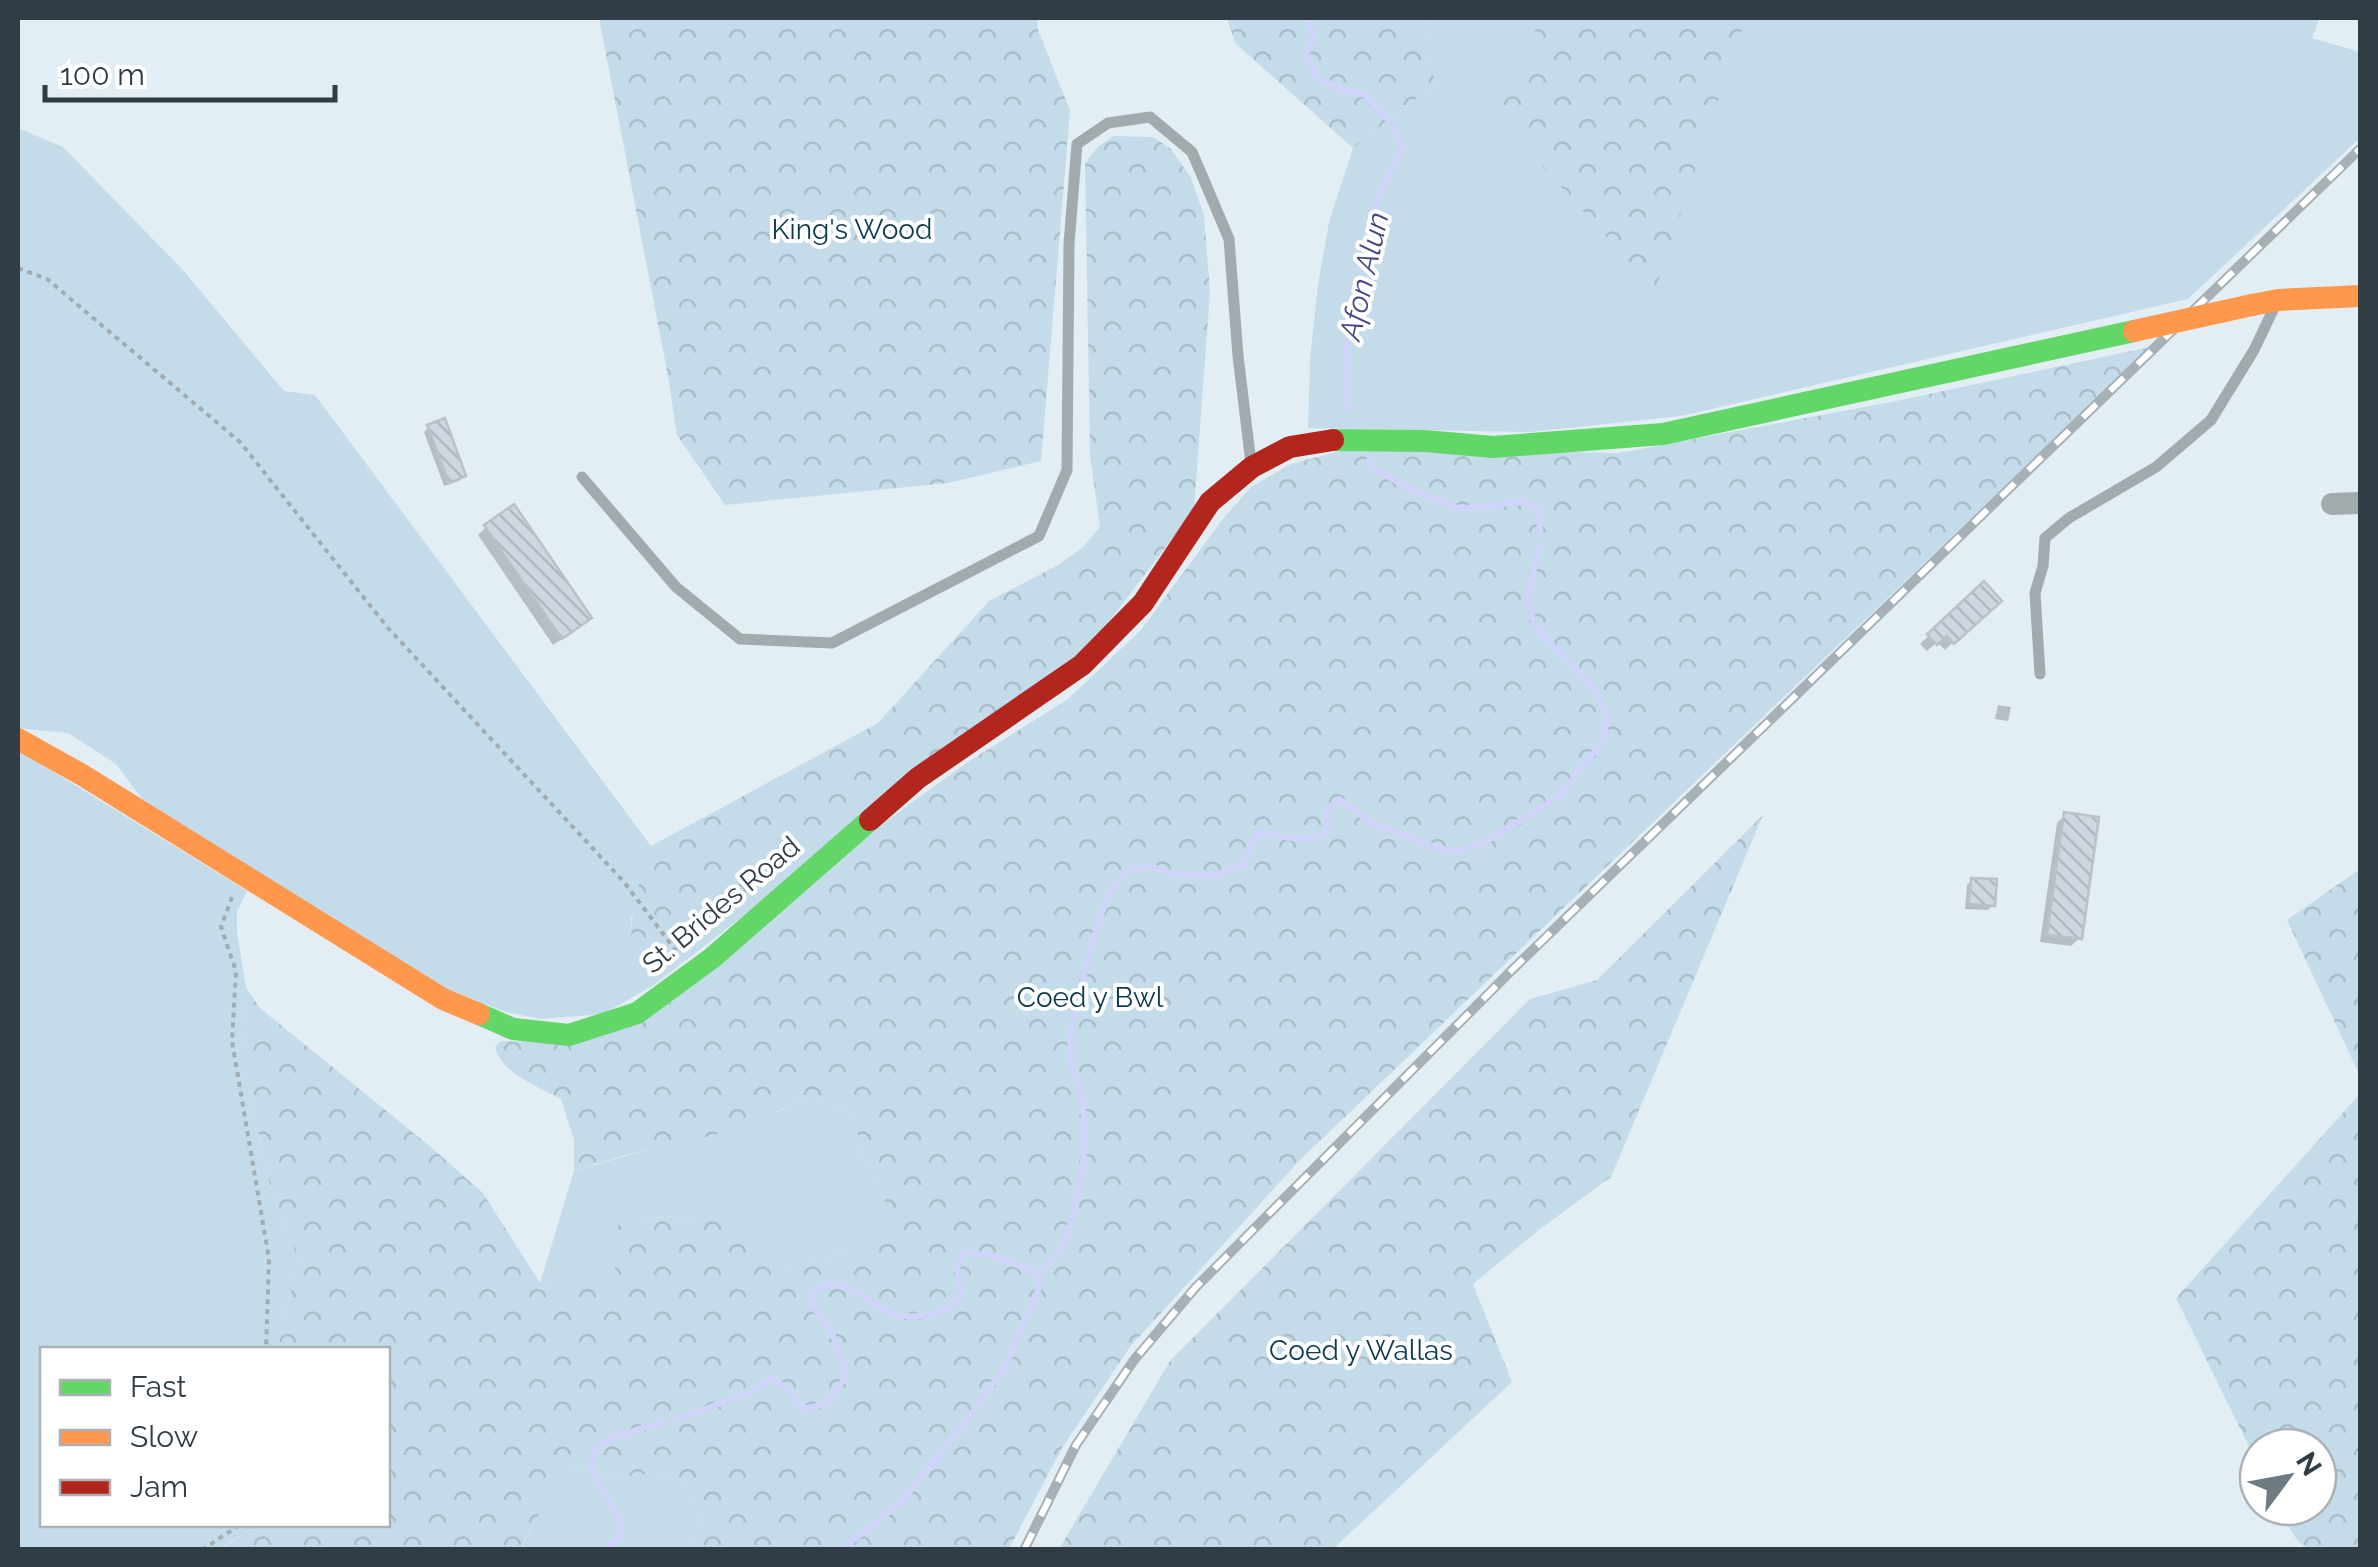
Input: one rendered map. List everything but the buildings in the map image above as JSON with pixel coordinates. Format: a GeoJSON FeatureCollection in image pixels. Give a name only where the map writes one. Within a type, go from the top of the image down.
{"type":"FeatureCollection","features":[{"type":"Feature","properties":{"kind":"main road"},"geometry":{"type":"LineString","coordinates":[[2278,300],[2360,296]]}},
{"type":"Feature","properties":{"kind":"main road","name":"St. Brides Road"},"geometry":{"type":"LineString","coordinates":[[18,739],[84,776],[443,1000],[513,1029],[569,1035],[637,1013],[712,958],[918,778],[1082,666],[1143,603],[1210,502],[1252,468],[1290,447],[1329,440],[1426,441],[1493,447],[1663,434],[2278,300]]}},
{"type":"Feature","properties":{"kind":"street"},"geometry":{"type":"LineString","coordinates":[[2332,504],[2360,502]]}},
{"type":"Feature","properties":{"kind":"lane"},"geometry":{"type":"LineString","coordinates":[[582,477],[676,586],[740,639],[832,643],[1039,536],[1067,470],[1069,244],[1078,144],[1108,123],[1150,117],[1192,152],[1228,239],[1252,468]]}},
{"type":"Feature","properties":{"kind":"lane"},"geometry":{"type":"LineString","coordinates":[[2040,674],[2035,593],[2043,566],[2045,538],[2069,518],[2156,467],[2211,420],[2254,350],[2278,300]]}},
{"type":"Feature","properties":{"kind":"path"},"geometry":{"type":"LineString","coordinates":[[18,268],[46,278],[240,442],[388,628],[624,882],[692,973]]}},
{"type":"Feature","properties":{"kind":"path"},"geometry":{"type":"LineString","coordinates":[[248,878],[231,898],[221,927],[236,970],[232,1041],[269,1260],[266,1347]]}},
{"type":"Feature","properties":{"kind":"path"},"geometry":{"type":"LineString","coordinates":[[202,1550],[236,1527]]}},
{"type":"Feature","properties":{"kind":"green space","name":"King's Wood"},"geometry":{"type":"Polygon","coordinates":[[[599,18],[1038,18],[1037,27],[1070,111],[1041,461],[948,483],[725,505],[677,435],[599,18]]]}},
{"type":"Feature","properties":{"kind":"green space"},"geometry":{"type":"Polygon","coordinates":[[[1227,18],[1424,18],[1435,84],[1353,148],[1235,43],[1227,18]]]}},
{"type":"Feature","properties":{"kind":"green space"},"geometry":{"type":"Polygon","coordinates":[[[1424,18],[2320,18],[2312,38],[2360,52],[2360,138],[2188,299],[1681,416],[1530,432],[1308,428],[1310,360],[1329,222],[1353,148],[1435,84],[1424,18]]]}},
{"type":"Feature","properties":{"kind":"green space"},"geometry":{"type":"Polygon","coordinates":[[[1541,18],[1746,18],[1655,291],[1495,114],[1541,18]]]}},
{"type":"Feature","properties":{"kind":"green space"},"geometry":{"type":"Polygon","coordinates":[[[18,128],[63,147],[182,269],[284,391],[315,395],[651,846],[631,919],[632,940],[654,985],[603,1014],[542,1019],[505,1012],[424,979],[142,799],[116,764],[68,733],[18,726],[18,128]]]}},
{"type":"Feature","properties":{"kind":"green space"},"geometry":{"type":"Polygon","coordinates":[[[1113,136],[1153,137],[1171,149],[1191,178],[1204,215],[1210,292],[1194,510],[1088,649],[654,985],[635,959],[631,932],[638,886],[651,846],[878,723],[989,601],[1058,565],[1083,547],[1100,527],[1090,455],[1085,163],[1113,136]]]}},
{"type":"Feature","properties":{"kind":"green space","name":"Coed y Bwl"},"geometry":{"type":"Polygon","coordinates":[[[2150,347],[1299,1161],[1130,1347],[1062,1448],[1009,1549],[691,1549],[697,1512],[679,1480],[651,1474],[617,1477],[568,1463],[520,1549],[220,1550],[254,1527],[390,1527],[390,1347],[280,1347],[298,1260],[268,1179],[245,1067],[246,988],[260,1008],[483,1193],[540,1283],[613,1286],[619,1217],[717,1218],[768,1269],[847,1253],[877,1240],[885,1199],[877,1177],[859,1153],[852,1109],[797,1099],[739,1128],[574,1171],[574,1140],[561,1099],[512,1072],[495,1047],[501,1041],[580,1043],[965,764],[1068,699],[1141,630],[1251,487],[1291,464],[1347,449],[1619,453],[1896,401],[2150,347]]]}},
{"type":"Feature","properties":{"kind":"green space"},"geometry":{"type":"Polygon","coordinates":[[[18,750],[247,891],[237,911],[246,988],[245,1067],[268,1179],[298,1260],[280,1347],[40,1347],[40,1527],[254,1527],[220,1549],[18,1549],[18,750]]]}},
{"type":"Feature","properties":{"kind":"green space","name":"Coed y Wallas"},"geometry":{"type":"Polygon","coordinates":[[[1763,815],[1611,1177],[1473,1284],[1512,1382],[1333,1549],[1059,1549],[1170,1361],[1530,999],[1597,980],[1763,815]]]}},
{"type":"Feature","properties":{"kind":"green space"},"geometry":{"type":"Polygon","coordinates":[[[2360,869],[2360,1076],[2287,920],[2360,869]]]}},
{"type":"Feature","properties":{"kind":"green space"},"geometry":{"type":"Polygon","coordinates":[[[2360,1094],[2360,1549],[2308,1548],[2289,1527],[2338,1527],[2338,1427],[2239,1427],[2176,1298],[2360,1094]]]}},
{"type":"Feature","properties":{"kind":"green space"},"geometry":{"type":"Polygon","coordinates":[[[797,1099],[852,1109],[859,1153],[877,1177],[885,1199],[877,1241],[847,1253],[768,1269],[717,1218],[620,1217],[613,1287],[540,1283],[574,1171],[780,1111],[797,1099]]]}},
{"type":"Feature","properties":{"kind":"green space"},"geometry":{"type":"Polygon","coordinates":[[[567,1463],[617,1477],[651,1474],[679,1480],[697,1512],[691,1549],[520,1550],[567,1463]]]}},
{"type":"Feature","properties":{"kind":"waterway","name":"Afon Alun"},"geometry":{"type":"LineString","coordinates":[[1305,18],[1313,38],[1306,56],[1317,77],[1339,89],[1365,95],[1394,126],[1402,148],[1378,196],[1370,230],[1362,306],[1346,349],[1349,410]]}},
{"type":"Feature","properties":{"kind":"waterway","name":"Afon Alun"},"geometry":{"type":"LineString","coordinates":[[1369,460],[1375,470],[1460,509],[1521,502],[1539,509],[1540,535]]}},
{"type":"Feature","properties":{"kind":"waterway","name":"Afon Alun"},"geometry":{"type":"LineString","coordinates":[[677,1419],[752,1392],[772,1378],[792,1393],[803,1409],[826,1404],[845,1378],[834,1338],[810,1304],[811,1291],[833,1285],[898,1315],[928,1315],[947,1309],[961,1296],[957,1268],[964,1252],[993,1256],[1038,1273],[1061,1251],[1074,1214],[1083,1166],[1085,1124],[1079,1083],[1071,1066],[1070,1033],[1107,897],[1127,871],[1149,866],[1172,873],[1212,876],[1244,865],[1260,832],[1302,839],[1326,832],[1327,810],[1339,799],[1373,824],[1456,852],[1482,844],[1562,794],[1605,741],[1606,713],[1593,687],[1536,628],[1527,602],[1539,545]]}},
{"type":"Feature","properties":{"kind":"waterway"},"geometry":{"type":"LineString","coordinates":[[841,1550],[900,1503],[1005,1367],[1038,1290],[1038,1273]]}},
{"type":"Feature","properties":{"kind":"waterway","name":"Afon Alun"},"geometry":{"type":"LineString","coordinates":[[606,1550],[618,1539],[619,1519],[590,1467],[596,1448],[617,1436],[664,1422]]}},
{"type":"Feature","properties":{"kind":"railway"},"geometry":{"type":"LineString","coordinates":[[1024,1550],[1076,1445],[1134,1360],[1195,1288],[1512,970],[2360,149]]}},
{"type":"Feature","properties":{"kind":"traffic: fast"},"geometry":{"type":"LineString","coordinates":[[1333,440],[1425,441],[1493,447],[1663,434],[2134,331]]}},
{"type":"Feature","properties":{"kind":"traffic: fast"},"geometry":{"type":"LineString","coordinates":[[479,1014],[513,1029],[569,1035],[637,1013],[712,958],[870,820]]}},
{"type":"Feature","properties":{"kind":"traffic: slow"},"geometry":{"type":"LineString","coordinates":[[2252,305],[2360,296]]}},
{"type":"Feature","properties":{"kind":"traffic: slow"},"geometry":{"type":"LineString","coordinates":[[2134,331],[2252,305]]}},
{"type":"Feature","properties":{"kind":"traffic: slow"},"geometry":{"type":"LineString","coordinates":[[18,739],[443,999],[479,1014]]}},
{"type":"Feature","properties":{"kind":"traffic: jam"},"geometry":{"type":"LineString","coordinates":[[870,820],[918,778],[1082,665],[1143,603],[1210,502],[1252,467],[1290,447],[1333,440]]}}]}
